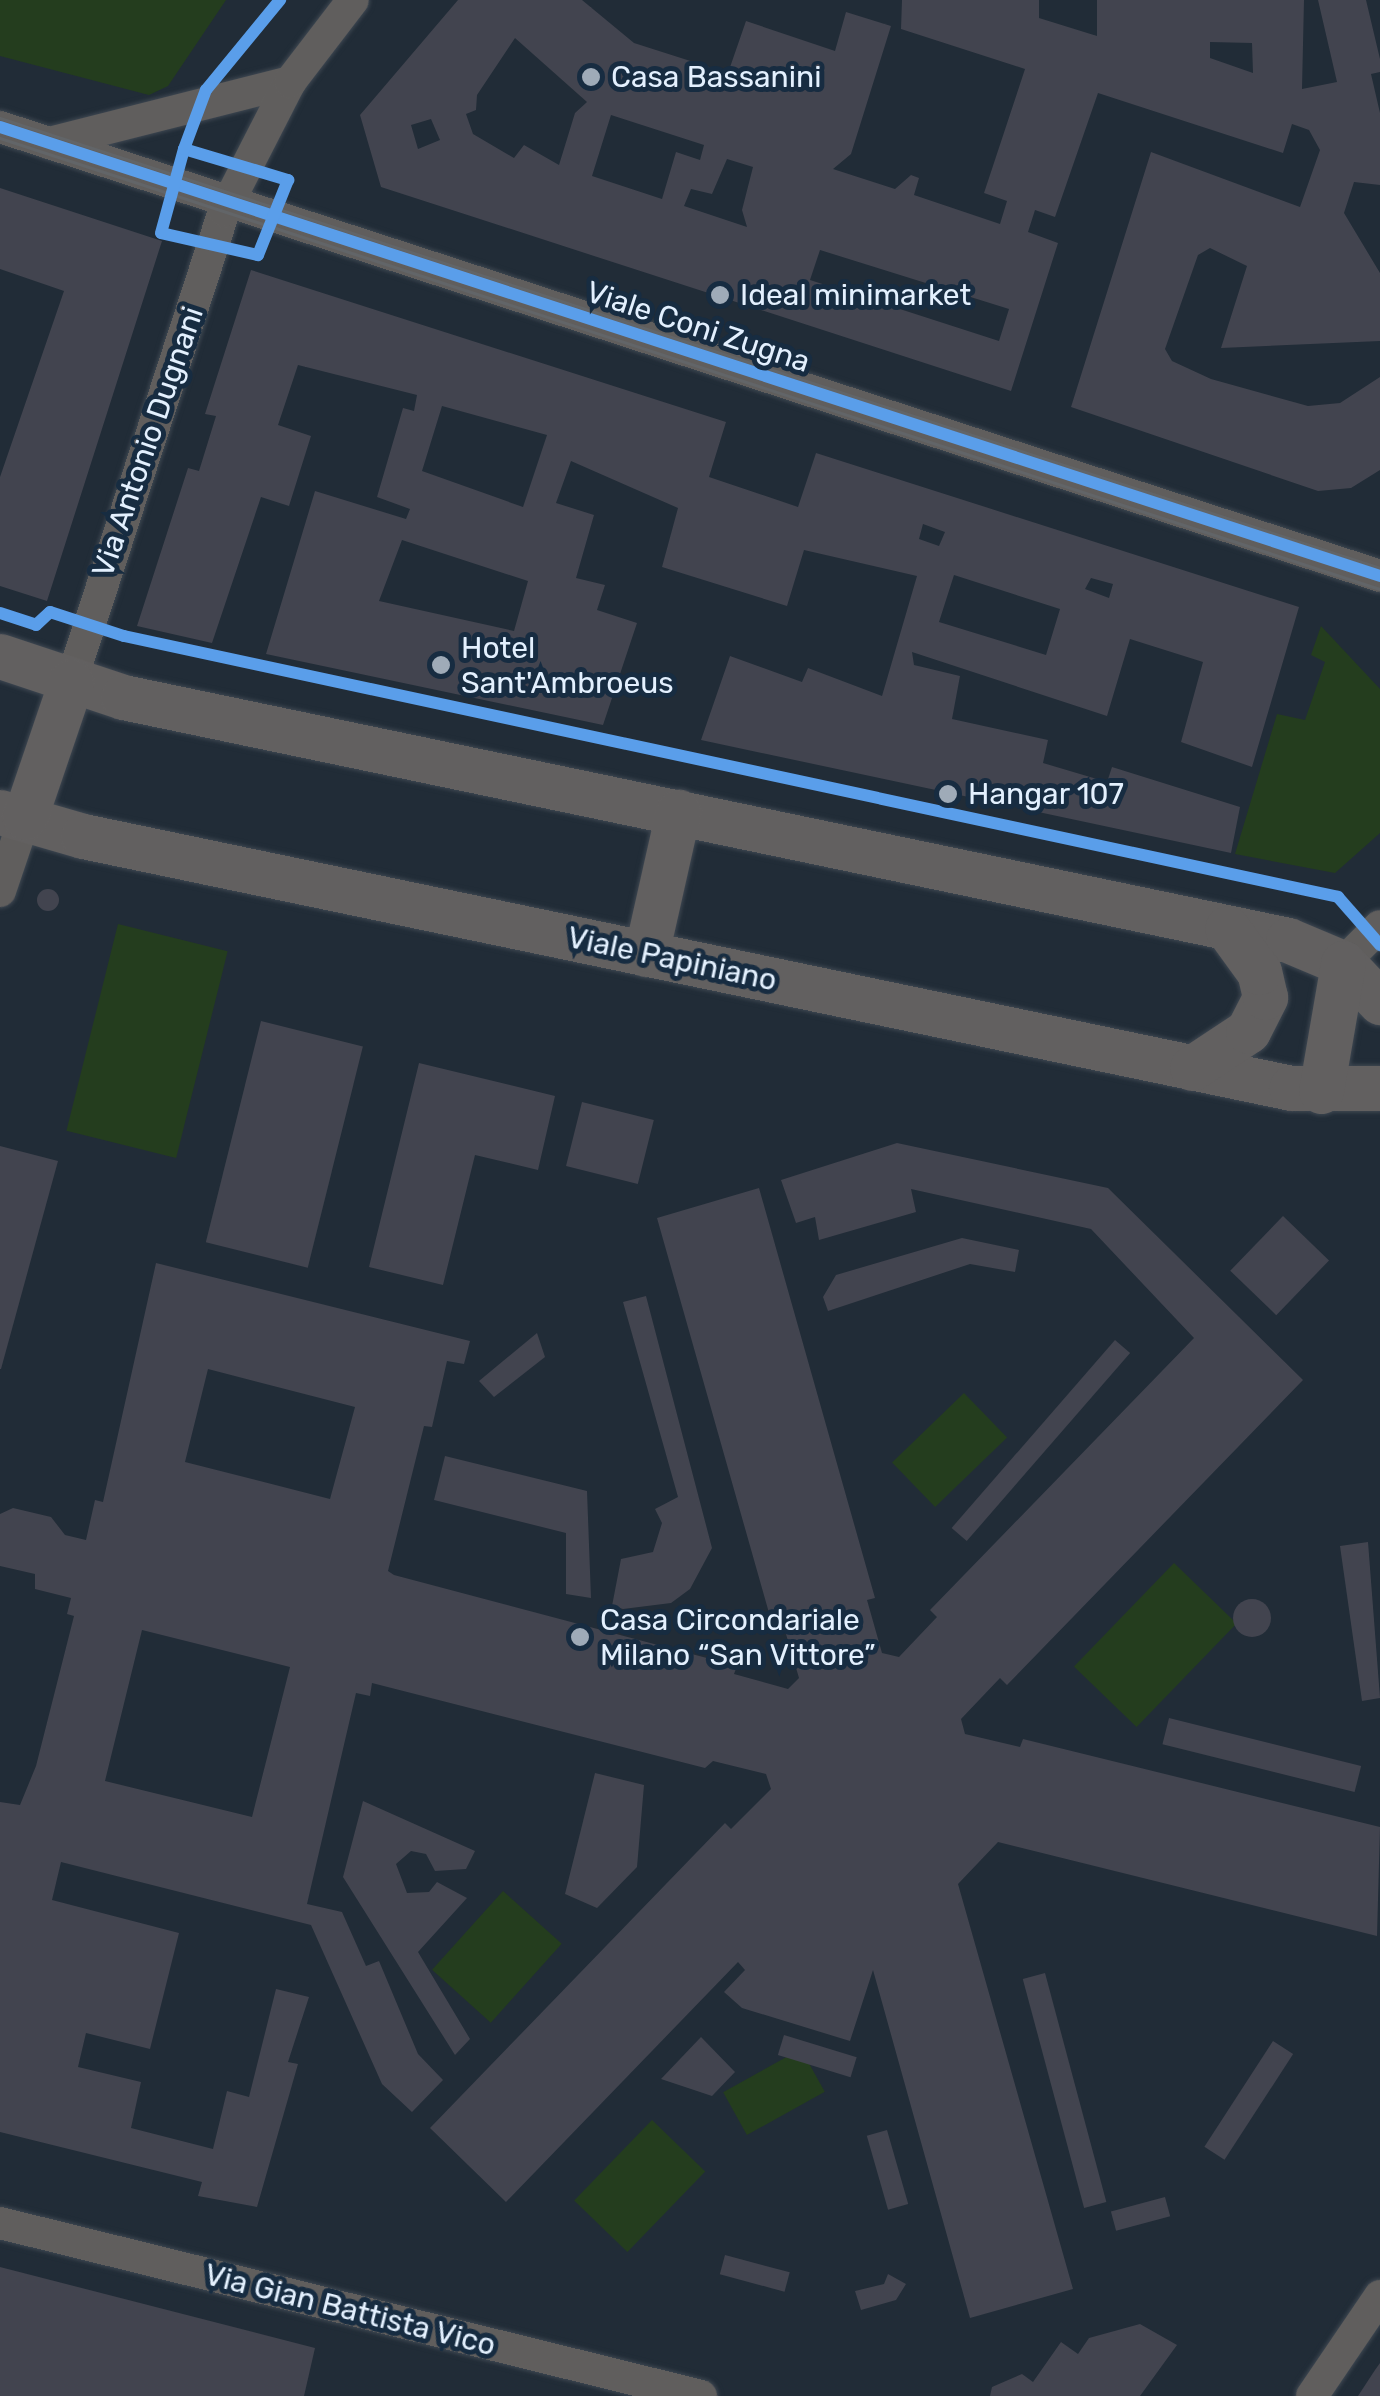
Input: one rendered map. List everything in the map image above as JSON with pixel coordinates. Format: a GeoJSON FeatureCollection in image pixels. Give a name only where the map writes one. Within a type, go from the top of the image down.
{"type":"FeatureCollection","features":[{"type":"Feature","properties":{"kind":"main road"},"geometry":{"type":"LineString","coordinates":[[0,656],[71,682],[1288,940],[1344,964],[1380,1002]]}},
{"type":"Feature","properties":{"kind":"main road"},"geometry":{"type":"LineString","coordinates":[[13,814],[71,682]]}},
{"type":"Feature","properties":{"kind":"main road"},"geometry":{"type":"LineString","coordinates":[[646,954],[678,812]]}},
{"type":"Feature","properties":{"kind":"main road","name":"Viale Papiniano"},"geometry":{"type":"LineString","coordinates":[[13,814],[646,954],[1192,1068],[1321,1090]]}},
{"type":"Feature","properties":{"kind":"main road"},"geometry":{"type":"LineString","coordinates":[[1192,1068],[1248,1031],[1265,997],[1259,972],[1228,928]]}},
{"type":"Feature","properties":{"kind":"main road"},"geometry":{"type":"LineString","coordinates":[[1321,1090],[1344,964]]}},
{"type":"Feature","properties":{"kind":"main road"},"geometry":{"type":"LineString","coordinates":[[1321,1090],[1380,1088]]}},
{"type":"Feature","properties":{"kind":"main road"},"geometry":{"type":"LineString","coordinates":[[1321,1090],[1380,1120]]}},
{"type":"Feature","properties":{"kind":"street","name":"Via Antonio Dugnani"},"geometry":{"type":"LineString","coordinates":[[71,682],[226,204],[290,82],[353,0]]}},
{"type":"Feature","properties":{"kind":"street"},"geometry":{"type":"LineString","coordinates":[[49,143],[290,82]]}},
{"type":"Feature","properties":{"kind":"street","name":"Viale Coni Zugna"},"geometry":{"type":"LineString","coordinates":[[0,127],[226,204],[1380,576]]}},
{"type":"Feature","properties":{"kind":"street"},"geometry":{"type":"LineString","coordinates":[[0,891],[13,814]]}},
{"type":"Feature","properties":{"kind":"street"},"geometry":{"type":"LineString","coordinates":[[1344,964],[1380,926]]}},
{"type":"Feature","properties":{"kind":"street","name":"Via Gian Battista Vico"},"geometry":{"type":"LineString","coordinates":[[0,2223],[700,2396]]}},
{"type":"Feature","properties":{"kind":"street"},"geometry":{"type":"LineString","coordinates":[[1312,2396],[1380,2296]]}},
{"type":"Feature","properties":{"kind":"green space"},"geometry":{"type":"Polygon","coordinates":[[[0,0],[226,0],[168,86],[149,95],[0,56],[0,0]]]}},
{"type":"Feature","properties":{"kind":"green space"},"geometry":{"type":"Polygon","coordinates":[[[1321,626],[1380,689],[1380,833],[1335,873],[1235,854],[1277,714],[1305,720],[1325,662],[1311,655],[1321,626]]]}},
{"type":"Feature","properties":{"kind":"green space"},"geometry":{"type":"Polygon","coordinates":[[[118,924],[228,951],[176,1158],[66,1131],[118,924]]]}},
{"type":"Feature","properties":{"kind":"green space"},"geometry":{"type":"Polygon","coordinates":[[[964,1393],[1007,1438],[935,1507],[892,1462],[964,1393]]]}},
{"type":"Feature","properties":{"kind":"green space"},"geometry":{"type":"Polygon","coordinates":[[[1174,1563],[1237,1623],[1137,1727],[1074,1667],[1174,1563]]]}},
{"type":"Feature","properties":{"kind":"green space"},"geometry":{"type":"Polygon","coordinates":[[[503,1891],[562,1944],[491,2023],[432,1970],[503,1891]]]}},
{"type":"Feature","properties":{"kind":"green space"},"geometry":{"type":"Polygon","coordinates":[[[801,2049],[825,2092],[747,2135],[723,2092],[801,2049]]]}},
{"type":"Feature","properties":{"kind":"green space"},"geometry":{"type":"Polygon","coordinates":[[[652,2120],[705,2171],[627,2252],[574,2201],[652,2120]]]}},
{"type":"Feature","properties":{"kind":"building"},"geometry":{"type":"Polygon","coordinates":[[[458,0],[582,0],[634,43],[728,73],[746,21],[835,51],[846,12],[891,26],[851,154],[833,169],[895,189],[911,175],[919,178],[914,195],[1000,224],[1007,201],[984,193],[1025,69],[901,29],[902,0],[1039,0],[1039,18],[1097,36],[1097,0],[1304,0],[1302,89],[1337,82],[1318,0],[1366,0],[1380,59],[1380,72],[1371,74],[1380,113],[1380,185],[1354,182],[1344,213],[1380,273],[1380,341],[1221,348],[1247,266],[1210,248],[1198,255],[1165,349],[1172,361],[1211,379],[1308,406],[1340,403],[1380,377],[1380,470],[1351,488],[1318,491],[1071,407],[1151,152],[1300,207],[1320,150],[1309,130],[1292,124],[1283,153],[1098,93],[1055,217],[1035,210],[1028,232],[1058,243],[1011,391],[381,187],[360,115],[458,0]],[[515,38],[477,95],[476,110],[466,114],[473,134],[514,158],[524,145],[559,165],[575,113],[587,102],[515,38]],[[1210,42],[1210,58],[1253,73],[1252,43],[1210,42]],[[611,115],[592,176],[662,199],[676,152],[700,160],[704,145],[611,115]],[[431,119],[411,125],[418,149],[440,140],[431,119]],[[727,159],[712,194],[691,189],[684,206],[747,227],[742,210],[753,167],[727,159]],[[820,250],[810,280],[999,341],[1009,309],[820,250]]]}},
{"type":"Feature","properties":{"kind":"building"},"geometry":{"type":"Polygon","coordinates":[[[0,188],[162,241],[47,601],[0,586],[0,477],[64,291],[0,269],[0,188]]]}},
{"type":"Feature","properties":{"kind":"building"},"geometry":{"type":"Polygon","coordinates":[[[251,270],[726,422],[709,477],[798,507],[816,453],[1299,607],[1252,767],[1181,742],[1203,662],[1130,639],[1107,716],[912,652],[914,665],[960,676],[952,719],[1048,740],[1043,763],[1107,782],[1112,767],[1240,807],[1231,853],[701,740],[730,656],[802,682],[808,668],[882,696],[917,576],[804,550],[787,606],[662,567],[678,508],[571,461],[556,503],[594,515],[576,578],[605,585],[597,610],[637,623],[603,725],[266,654],[315,491],[406,519],[410,509],[377,497],[403,408],[414,411],[417,395],[298,365],[278,425],[311,436],[289,506],[261,497],[212,643],[137,626],[188,468],[199,471],[216,416],[205,414],[251,270]],[[442,406],[422,471],[523,507],[547,435],[442,406]],[[923,524],[919,539],[939,546],[945,532],[923,524]],[[402,540],[379,601],[514,631],[528,581],[402,540]],[[954,575],[939,622],[1046,655],[1060,609],[954,575]],[[1091,578],[1085,589],[1109,598],[1113,584],[1091,578]]]}},
{"type":"Feature","properties":{"kind":"building"},"geometry":{"type":"Polygon","coordinates":[[[44,889],[52,889],[59,900],[52,911],[44,911],[37,904],[37,896],[44,889]]]}},
{"type":"Feature","properties":{"kind":"building"},"geometry":{"type":"Polygon","coordinates":[[[261,1021],[363,1046],[308,1268],[206,1242],[261,1021]]]}},
{"type":"Feature","properties":{"kind":"building"},"geometry":{"type":"Polygon","coordinates":[[[419,1063],[555,1096],[538,1170],[475,1155],[443,1285],[369,1267],[419,1063]]]}},
{"type":"Feature","properties":{"kind":"building"},"geometry":{"type":"Polygon","coordinates":[[[582,1102],[654,1120],[638,1184],[566,1166],[582,1102]]]}},
{"type":"Feature","properties":{"kind":"building"},"geometry":{"type":"Polygon","coordinates":[[[897,1143],[1108,1188],[1303,1380],[1007,1685],[1000,1678],[961,1719],[965,1734],[1020,1747],[1023,1739],[1380,1827],[1377,1936],[998,1842],[958,1884],[1073,2289],[970,2318],[873,1970],[850,2041],[742,2008],[724,1992],[745,1970],[738,1962],[506,2202],[430,2128],[725,1823],[731,1829],[771,1789],[766,1774],[713,1761],[705,1768],[372,1683],[370,1696],[356,1693],[307,1904],[342,1912],[366,1966],[379,1961],[418,2054],[443,2080],[412,2112],[382,2084],[311,1925],[61,1862],[52,1900],[179,1933],[150,2049],[86,2033],[78,2067],[141,2082],[131,2128],[213,2149],[227,2091],[249,2097],[276,1989],[309,1997],[288,2062],[298,2064],[257,2207],[198,2196],[202,2182],[0,2132],[0,1802],[20,1805],[36,1766],[74,1616],[67,1614],[71,1598],[35,1589],[35,1574],[0,1566],[0,1514],[13,1508],[51,1517],[65,1535],[86,1540],[95,1500],[103,1502],[156,1263],[470,1341],[464,1364],[447,1361],[432,1427],[424,1426],[388,1571],[737,1666],[734,1674],[788,1689],[799,1678],[783,1624],[773,1627],[657,1218],[759,1188],[875,1598],[867,1600],[882,1653],[899,1657],[937,1617],[930,1610],[1194,1338],[1091,1229],[911,1189],[916,1212],[819,1240],[815,1217],[796,1223],[781,1180],[897,1143]],[[208,1369],[185,1462],[330,1499],[355,1407],[208,1369]],[[142,1630],[105,1781],[252,1817],[290,1667],[142,1630]]]}},
{"type":"Feature","properties":{"kind":"building"},"geometry":{"type":"Polygon","coordinates":[[[0,1146],[58,1161],[1,1369],[0,1369],[0,1146]]]}},
{"type":"Feature","properties":{"kind":"building"},"geometry":{"type":"Polygon","coordinates":[[[1283,1216],[1329,1260],[1276,1315],[1230,1271],[1283,1216]]]}},
{"type":"Feature","properties":{"kind":"building"},"geometry":{"type":"Polygon","coordinates":[[[962,1238],[1019,1250],[1015,1272],[970,1264],[828,1311],[823,1297],[836,1275],[962,1238]]]}},
{"type":"Feature","properties":{"kind":"building"},"geometry":{"type":"Polygon","coordinates":[[[646,1296],[712,1548],[690,1589],[671,1603],[623,1609],[612,1606],[621,1559],[653,1552],[662,1523],[655,1509],[678,1497],[623,1302],[646,1296]]]}},
{"type":"Feature","properties":{"kind":"building"},"geometry":{"type":"Polygon","coordinates":[[[537,1333],[545,1357],[494,1397],[479,1381],[537,1333]]]}},
{"type":"Feature","properties":{"kind":"building"},"geometry":{"type":"Polygon","coordinates":[[[1115,1340],[1130,1353],[967,1541],[952,1528],[1115,1340]]]}},
{"type":"Feature","properties":{"kind":"building"},"geometry":{"type":"Polygon","coordinates":[[[445,1456],[587,1491],[591,1598],[566,1594],[566,1533],[434,1500],[445,1456]]]}},
{"type":"Feature","properties":{"kind":"building"},"geometry":{"type":"Polygon","coordinates":[[[1368,1542],[1380,1698],[1362,1701],[1340,1546],[1368,1542]]]}},
{"type":"Feature","properties":{"kind":"building"},"geometry":{"type":"Polygon","coordinates":[[[1252,1599],[1265,1605],[1271,1618],[1265,1631],[1252,1637],[1239,1631],[1233,1618],[1239,1605],[1252,1599]]]}},
{"type":"Feature","properties":{"kind":"building"},"geometry":{"type":"Polygon","coordinates":[[[1169,1718],[1361,1766],[1355,1792],[1162,1744],[1169,1718]]]}},
{"type":"Feature","properties":{"kind":"building"},"geometry":{"type":"Polygon","coordinates":[[[595,1773],[644,1785],[637,1867],[597,1908],[565,1894],[595,1773]]]}},
{"type":"Feature","properties":{"kind":"building"},"geometry":{"type":"Polygon","coordinates":[[[363,1801],[475,1851],[466,1869],[435,1871],[426,1854],[411,1851],[396,1864],[407,1893],[429,1892],[437,1882],[467,1898],[418,1952],[470,2039],[455,2055],[343,1877],[363,1801]]]}},
{"type":"Feature","properties":{"kind":"building"},"geometry":{"type":"Polygon","coordinates":[[[1045,1973],[1106,2202],[1084,2208],[1023,1979],[1045,1973]]]}},
{"type":"Feature","properties":{"kind":"building"},"geometry":{"type":"Polygon","coordinates":[[[784,2035],[857,2057],[851,2077],[778,2055],[784,2035]]]}},
{"type":"Feature","properties":{"kind":"building"},"geometry":{"type":"Polygon","coordinates":[[[701,2037],[735,2072],[712,2096],[661,2079],[701,2037]]]}},
{"type":"Feature","properties":{"kind":"building"},"geometry":{"type":"Polygon","coordinates":[[[1273,2041],[1293,2054],[1225,2160],[1204,2147],[1273,2041]]]}},
{"type":"Feature","properties":{"kind":"building"},"geometry":{"type":"Polygon","coordinates":[[[887,2130],[908,2204],[888,2210],[867,2136],[887,2130]]]}},
{"type":"Feature","properties":{"kind":"building"},"geometry":{"type":"Polygon","coordinates":[[[1165,2197],[1170,2216],[1116,2231],[1111,2211],[1165,2197]]]}},
{"type":"Feature","properties":{"kind":"building"},"geometry":{"type":"Polygon","coordinates":[[[725,2255],[790,2272],[785,2292],[720,2274],[725,2255]]]}},
{"type":"Feature","properties":{"kind":"building"},"geometry":{"type":"Polygon","coordinates":[[[0,2267],[315,2348],[304,2396],[0,2396],[0,2267]]]}},
{"type":"Feature","properties":{"kind":"building"},"geometry":{"type":"Polygon","coordinates":[[[888,2274],[906,2284],[896,2300],[861,2310],[855,2291],[884,2284],[888,2274]]]}},
{"type":"Feature","properties":{"kind":"building"},"geometry":{"type":"Polygon","coordinates":[[[1140,2324],[1177,2345],[1140,2396],[990,2396],[992,2387],[1022,2374],[1033,2382],[1061,2342],[1078,2354],[1089,2338],[1140,2324]]]}},
{"type":"Feature","properties":{"kind":"building"},"geometry":{"type":"Polygon","coordinates":[[[1380,2363],[1380,2396],[1358,2396],[1375,2370],[1380,2363]]]}},
{"type":"Feature","properties":{"kind":"tram line"},"geometry":{"type":"LineString","coordinates":[[0,118],[1380,568]]}},
{"type":"Feature","properties":{"kind":"tram line"},"geometry":{"type":"LineString","coordinates":[[0,138],[1380,589]]}},
{"type":"Feature","properties":{"kind":"cycle path"},"geometry":{"type":"LineString","coordinates":[[184,149],[288,180],[258,255],[161,233],[184,149],[206,90],[280,0]]}},
{"type":"Feature","properties":{"kind":"cycle path"},"geometry":{"type":"LineString","coordinates":[[0,127],[1380,576]]}},
{"type":"Feature","properties":{"kind":"cycle path"},"geometry":{"type":"LineString","coordinates":[[0,613],[36,625],[50,612],[124,636],[1338,897],[1380,945]]}},
{"type":"Feature","properties":{"kind":"place","name":"Casa Bassanini"},"geometry":{"type":"Point","coordinates":[591,77]}},
{"type":"Feature","properties":{"kind":"place","name":"Ideal minimarket"},"geometry":{"type":"Point","coordinates":[720,295]}},
{"type":"Feature","properties":{"kind":"place","name":"Hotel Sant'Ambroeus"},"geometry":{"type":"Point","coordinates":[441,665]}},
{"type":"Feature","properties":{"kind":"place","name":"Hangar 107"},"geometry":{"type":"Point","coordinates":[948,794]}},
{"type":"Feature","properties":{"kind":"place","name":"Casa Circondariale Milano “San Vittore”"},"geometry":{"type":"Point","coordinates":[580,1637]}}]}
